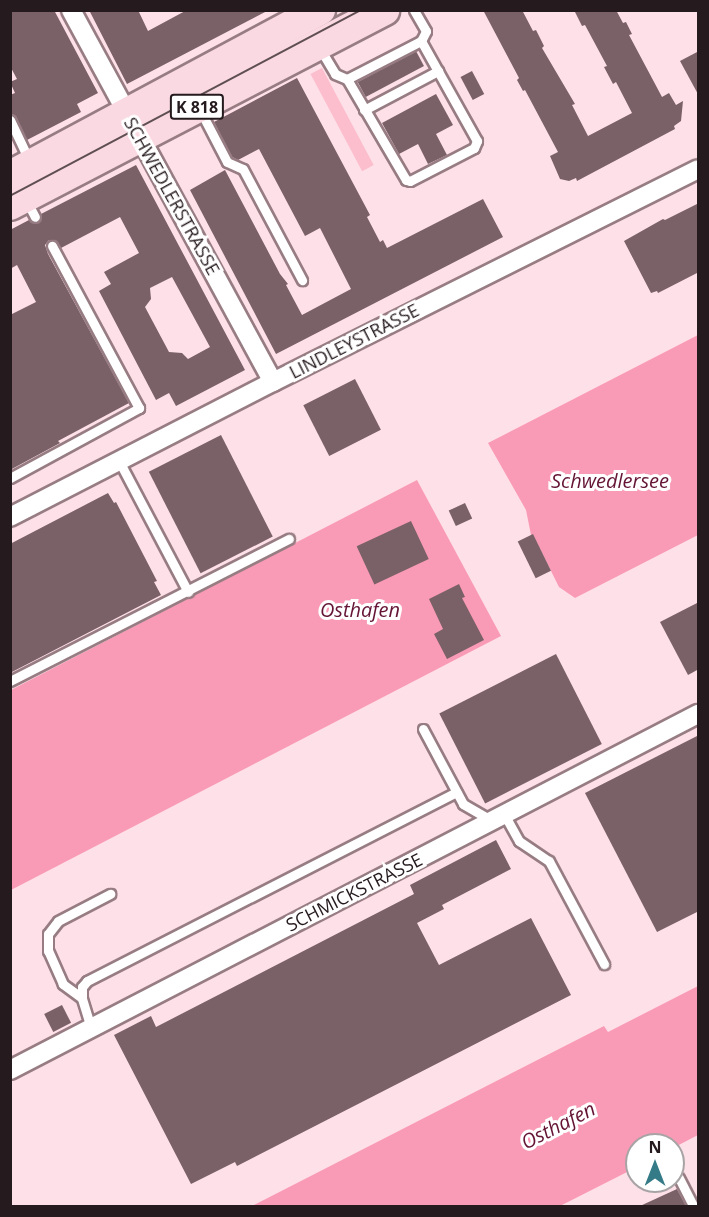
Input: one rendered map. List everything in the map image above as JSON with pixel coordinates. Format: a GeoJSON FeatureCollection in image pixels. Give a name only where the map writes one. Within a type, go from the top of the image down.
{"type":"FeatureCollection","features":[{"type":"Feature","properties":{"kind":"main road","name":"K 818"},"geometry":{"type":"LineString","coordinates":[[23,192],[320,10]]}},
{"type":"Feature","properties":{"kind":"main road","name":"K 818"},"geometry":{"type":"LineString","coordinates":[[133,125],[198,107],[384,10]]}},
{"type":"Feature","properties":{"kind":"street","name":"SCHWEDLERSTRASSE"},"geometry":{"type":"LineString","coordinates":[[71,10],[273,382]]}},
{"type":"Feature","properties":{"kind":"street","name":"LINDLEYSTRASSE"},"geometry":{"type":"LineString","coordinates":[[10,518],[273,382],[699,169]]}},
{"type":"Feature","properties":{"kind":"street","name":"SCHMICKSTRASSE"},"geometry":{"type":"LineString","coordinates":[[10,1070],[699,714]]}},
{"type":"Feature","properties":{"kind":"lane"},"geometry":{"type":"LineString","coordinates":[[347,79],[421,41],[426,31],[414,10]]}},
{"type":"Feature","properties":{"kind":"lane"},"geometry":{"type":"LineString","coordinates":[[318,45],[335,74],[347,79],[406,180],[410,181],[474,148],[477,141],[421,41]]}},
{"type":"Feature","properties":{"kind":"lane"},"geometry":{"type":"LineString","coordinates":[[364,110],[438,70]]}},
{"type":"Feature","properties":{"kind":"lane"},"geometry":{"type":"LineString","coordinates":[[198,107],[228,162],[243,169],[302,280]]}},
{"type":"Feature","properties":{"kind":"lane"},"geometry":{"type":"LineString","coordinates":[[10,120],[23,192]]}},
{"type":"Feature","properties":{"kind":"lane"},"geometry":{"type":"LineString","coordinates":[[10,478],[139,408],[52,246]]}},
{"type":"Feature","properties":{"kind":"lane"},"geometry":{"type":"LineString","coordinates":[[120,461],[188,591]]}},
{"type":"Feature","properties":{"kind":"lane"},"geometry":{"type":"LineString","coordinates":[[10,681],[289,539]]}},
{"type":"Feature","properties":{"kind":"lane"},"geometry":{"type":"LineString","coordinates":[[423,729],[463,804],[498,818],[519,841],[549,861],[604,964]]}},
{"type":"Feature","properties":{"kind":"lane"},"geometry":{"type":"LineString","coordinates":[[91,1028],[82,998],[82,987],[87,981],[457,792]]}},
{"type":"Feature","properties":{"kind":"lane"},"geometry":{"type":"LineString","coordinates":[[82,998],[63,984],[48,951],[48,934],[58,921],[110,894]]}},
{"type":"Feature","properties":{"kind":"lane"},"geometry":{"type":"LineString","coordinates":[[685,1190],[693,1206]]}},
{"type":"Feature","properties":{"kind":"shaded area"},"geometry":{"type":"Polygon","coordinates":[[[322,68],[374,165],[362,171],[311,74],[322,68]]]}},
{"type":"Feature","properties":{"kind":"water","name":"Schwedlersee"},"geometry":{"type":"Polygon","coordinates":[[[698,335],[698,535],[575,598],[559,587],[531,535],[526,510],[488,443],[698,335]]]}},
{"type":"Feature","properties":{"kind":"water","name":"Osthafen"},"geometry":{"type":"Polygon","coordinates":[[[417,480],[501,636],[11,890],[11,690],[417,480]]]}},
{"type":"Feature","properties":{"kind":"water","name":"Osthafen"},"geometry":{"type":"Polygon","coordinates":[[[698,986],[698,1135],[685,1142],[685,1133],[625,1133],[625,1173],[560,1206],[252,1206],[604,1026],[608,1032],[698,986]]]}},
{"type":"Feature","properties":{"kind":"building"},"geometry":{"type":"Polygon","coordinates":[[[10,10],[54,10],[98,93],[77,104],[81,112],[27,140],[16,117],[10,113],[10,95],[15,93],[10,82],[17,79],[10,66],[10,10]]]}},
{"type":"Feature","properties":{"kind":"building"},"geometry":{"type":"Polygon","coordinates":[[[89,10],[138,10],[148,31],[187,10],[269,10],[127,84],[89,10]]]}},
{"type":"Feature","properties":{"kind":"building"},"geometry":{"type":"Polygon","coordinates":[[[483,10],[522,10],[533,31],[536,30],[544,46],[542,48],[575,104],[572,105],[588,136],[632,113],[616,82],[613,84],[604,67],[607,66],[585,25],[582,26],[574,10],[616,10],[623,23],[626,22],[632,34],[629,35],[662,97],[669,93],[676,105],[683,101],[681,121],[674,126],[675,129],[577,181],[576,178],[569,181],[560,179],[550,156],[558,152],[525,90],[523,91],[517,80],[519,78],[483,10]]]}},
{"type":"Feature","properties":{"kind":"building"},"geometry":{"type":"Polygon","coordinates":[[[416,51],[424,66],[366,97],[358,82],[416,51]]]}},
{"type":"Feature","properties":{"kind":"building"},"geometry":{"type":"Polygon","coordinates":[[[699,51],[699,96],[680,61],[699,51]]]}},
{"type":"Feature","properties":{"kind":"building"},"geometry":{"type":"Polygon","coordinates":[[[472,71],[484,94],[473,100],[461,77],[472,71]]]}},
{"type":"Feature","properties":{"kind":"building"},"geometry":{"type":"Polygon","coordinates":[[[297,78],[370,215],[367,217],[380,242],[383,240],[387,248],[483,199],[503,237],[276,354],[190,190],[225,170],[280,274],[288,284],[286,285],[302,315],[351,289],[320,228],[305,236],[259,149],[238,160],[232,157],[214,122],[297,78]]]}},
{"type":"Feature","properties":{"kind":"building"},"geometry":{"type":"Polygon","coordinates":[[[436,94],[453,125],[436,134],[447,155],[428,164],[418,144],[399,154],[382,123],[436,94]]]}},
{"type":"Feature","properties":{"kind":"building"},"geometry":{"type":"Polygon","coordinates":[[[136,165],[245,370],[176,406],[169,393],[156,400],[99,291],[111,284],[104,272],[139,253],[120,217],[61,248],[56,241],[49,240],[45,245],[48,254],[129,403],[10,470],[10,315],[36,302],[17,265],[10,269],[10,230],[29,220],[38,223],[41,220],[41,214],[136,165]],[[172,277],[150,288],[151,299],[145,307],[169,352],[182,353],[188,359],[210,347],[172,277]]]}},
{"type":"Feature","properties":{"kind":"building"},"geometry":{"type":"Polygon","coordinates":[[[699,203],[699,272],[658,293],[657,291],[651,293],[624,241],[663,219],[699,203]]]}},
{"type":"Feature","properties":{"kind":"building"},"geometry":{"type":"Polygon","coordinates":[[[355,379],[381,430],[329,456],[303,405],[355,379]]]}},
{"type":"Feature","properties":{"kind":"building"},"geometry":{"type":"Polygon","coordinates":[[[221,435],[273,537],[201,573],[149,472],[221,435]]]}},
{"type":"Feature","properties":{"kind":"building"},"geometry":{"type":"Polygon","coordinates":[[[108,493],[114,503],[116,502],[157,581],[154,582],[161,595],[10,673],[10,544],[108,493]]]}},
{"type":"Feature","properties":{"kind":"building"},"geometry":{"type":"Polygon","coordinates":[[[465,503],[472,518],[456,526],[449,511],[465,503]]]}},
{"type":"Feature","properties":{"kind":"building"},"geometry":{"type":"Polygon","coordinates":[[[411,521],[429,559],[374,584],[357,546],[411,521]]]}},
{"type":"Feature","properties":{"kind":"building"},"geometry":{"type":"Polygon","coordinates":[[[533,534],[551,571],[536,578],[518,541],[533,534]]]}},
{"type":"Feature","properties":{"kind":"building"},"geometry":{"type":"Polygon","coordinates":[[[459,584],[465,597],[462,598],[484,640],[447,659],[434,634],[443,629],[429,599],[459,584]]]}},
{"type":"Feature","properties":{"kind":"building"},"geometry":{"type":"Polygon","coordinates":[[[699,602],[699,669],[688,675],[660,622],[699,602]]]}},
{"type":"Feature","properties":{"kind":"building"},"geometry":{"type":"Polygon","coordinates":[[[556,654],[602,744],[485,803],[439,713],[556,654]]]}},
{"type":"Feature","properties":{"kind":"building"},"geometry":{"type":"Polygon","coordinates":[[[699,735],[699,911],[657,932],[585,793],[699,735]]]}},
{"type":"Feature","properties":{"kind":"building"},"geometry":{"type":"Polygon","coordinates":[[[496,840],[511,869],[442,905],[444,909],[417,923],[439,965],[531,918],[571,995],[237,1166],[235,1162],[191,1184],[114,1035],[151,1016],[156,1027],[414,894],[410,885],[496,840]]]}},
{"type":"Feature","properties":{"kind":"building"},"geometry":{"type":"Polygon","coordinates":[[[62,1005],[71,1023],[53,1032],[44,1014],[62,1005]]]}},
{"type":"Feature","properties":{"kind":"building"},"geometry":{"type":"Polygon","coordinates":[[[668,1193],[679,1193],[686,1206],[640,1206],[668,1193]]]}},
{"type":"Feature","properties":{"kind":"tram line"},"geometry":{"type":"LineString","coordinates":[[10,196],[361,10]]}}]}
